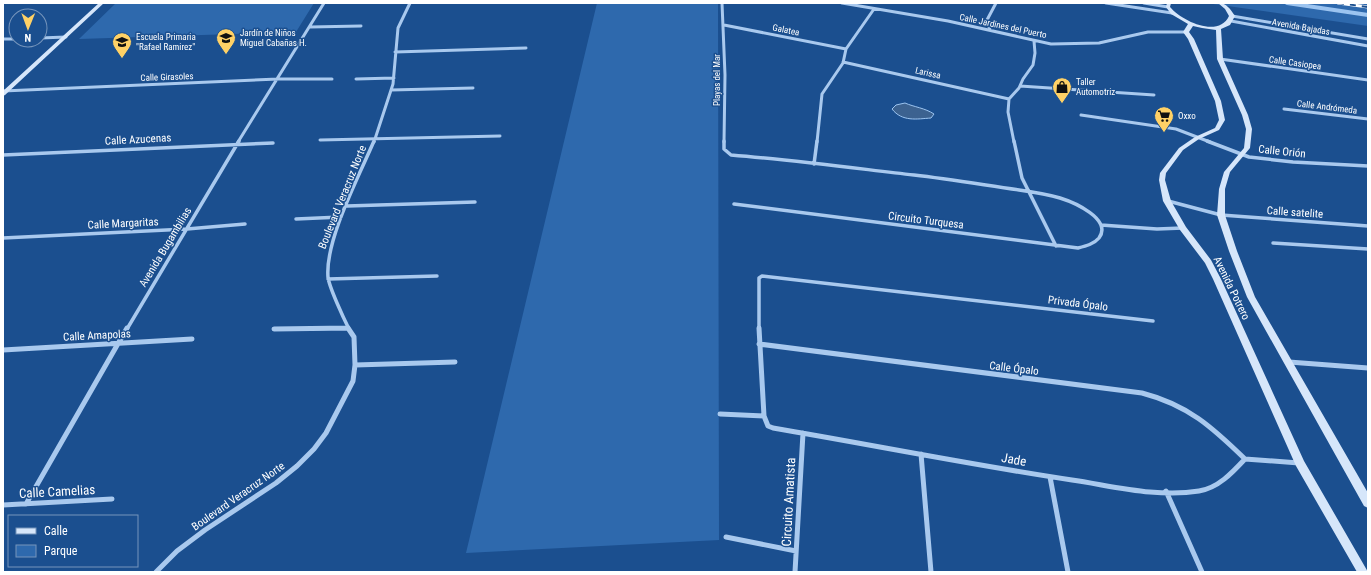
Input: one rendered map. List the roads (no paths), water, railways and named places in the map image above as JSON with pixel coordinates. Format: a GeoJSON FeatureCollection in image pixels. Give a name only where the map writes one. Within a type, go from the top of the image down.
{"type":"FeatureCollection","features":[{"type":"Feature","properties":{"kind":"street"},"geometry":{"type":"LineString","coordinates":[[4,92],[102,3]]}},
{"type":"Feature","properties":{"kind":"street","name":"Avenida Bugambilias"},"geometry":{"type":"LineString","coordinates":[[26,504],[119,342],[237,144],[310,28],[324,3]]}},
{"type":"Feature","properties":{"kind":"street","name":"Boulevard Veracruz Norte"},"geometry":{"type":"LineString","coordinates":[[156,572],[182,547],[276,483],[297,466],[314,449],[326,433],[353,381],[356,365],[354,337],[348,328],[328,279],[329,251],[341,217],[375,139],[394,78],[398,28],[410,3]]}},
{"type":"Feature","properties":{"kind":"street","name":"Playas del Mar"},"geometry":{"type":"LineString","coordinates":[[722,3],[724,25],[724,148],[729,154],[814,164]]}},
{"type":"Feature","properties":{"kind":"street","name":"Calle Jardines del Puerto"},"geometry":{"type":"LineString","coordinates":[[842,3],[948,21],[1051,44],[1080,44],[1114,40],[1148,32],[1186,32]]}},
{"type":"Feature","properties":{"kind":"street"},"geometry":{"type":"LineString","coordinates":[[990,30],[987,20],[996,3]]}},
{"type":"Feature","properties":{"kind":"street"},"geometry":{"type":"LineString","coordinates":[[1106,3],[1172,13],[1190,24],[1207,28],[1218,28],[1227,25],[1232,18],[1227,8],[1220,3]]}},
{"type":"Feature","properties":{"kind":"street"},"geometry":{"type":"LineString","coordinates":[[1144,3],[1168,5],[1172,13]]}},
{"type":"Feature","properties":{"kind":"street"},"geometry":{"type":"LineString","coordinates":[[874,9],[846,49],[843,62],[822,94],[814,164],[947,179],[1028,191],[1075,203],[1094,216],[1101,225],[1157,229],[1183,228]]}},
{"type":"Feature","properties":{"kind":"street","name":"Avenida Bajadas"},"geometry":{"type":"LineString","coordinates":[[1232,18],[1368,39]]}},
{"type":"Feature","properties":{"kind":"street","name":"Avenida Bajadas"},"geometry":{"type":"LineString","coordinates":[[1232,18],[1368,46]]}},
{"type":"Feature","properties":{"kind":"street"},"geometry":{"type":"LineString","coordinates":[[1186,32],[1190,24]]}},
{"type":"Feature","properties":{"kind":"street","name":"Galatea"},"geometry":{"type":"LineString","coordinates":[[724,25],[846,49]]}},
{"type":"Feature","properties":{"kind":"street"},"geometry":{"type":"LineString","coordinates":[[310,28],[360,26]]}},
{"type":"Feature","properties":{"kind":"street","name":"Avenida Potrero"},"geometry":{"type":"LineString","coordinates":[[1218,28],[1220,59],[1245,115],[1249,129],[1247,148],[1227,172],[1224,180],[1221,215],[1244,284],[1368,503]]}},
{"type":"Feature","properties":{"kind":"street","name":"Avenida Potrero"},"geometry":{"type":"LineString","coordinates":[[1186,32],[1191,39],[1218,101],[1222,120],[1218,128],[1197,138],[1181,149],[1163,173],[1163,188],[1167,201],[1183,228],[1196,244],[1217,278],[1300,464],[1363,572]]}},
{"type":"Feature","properties":{"kind":"street"},"geometry":{"type":"LineString","coordinates":[[48,38],[66,37]]}},
{"type":"Feature","properties":{"kind":"street"},"geometry":{"type":"LineString","coordinates":[[1034,41],[1035,53],[1033,65],[1020,86],[1009,99],[1008,112],[1022,178],[1056,246]]}},
{"type":"Feature","properties":{"kind":"street"},"geometry":{"type":"LineString","coordinates":[[395,52],[526,48]]}},
{"type":"Feature","properties":{"kind":"street","name":"Calle Casiopea"},"geometry":{"type":"LineString","coordinates":[[1220,59],[1368,80]]}},
{"type":"Feature","properties":{"kind":"street","name":"Larissa"},"geometry":{"type":"LineString","coordinates":[[843,62],[1009,99]]}},
{"type":"Feature","properties":{"kind":"street","name":"Calle Girasoles"},"geometry":{"type":"LineString","coordinates":[[4,92],[278,79],[332,78]]}},
{"type":"Feature","properties":{"kind":"street"},"geometry":{"type":"LineString","coordinates":[[356,79],[394,78]]}},
{"type":"Feature","properties":{"kind":"street"},"geometry":{"type":"LineString","coordinates":[[1020,86],[1154,95]]}},
{"type":"Feature","properties":{"kind":"street"},"geometry":{"type":"LineString","coordinates":[[391,90],[473,88]]}},
{"type":"Feature","properties":{"kind":"street","name":"Calle Andrómeda"},"geometry":{"type":"LineString","coordinates":[[1284,109],[1368,119]]}},
{"type":"Feature","properties":{"kind":"street","name":"Calle Orión"},"geometry":{"type":"LineString","coordinates":[[1081,115],[1168,127],[1183,131],[1197,138],[1241,154],[1262,159],[1368,166]]}},
{"type":"Feature","properties":{"kind":"street"},"geometry":{"type":"LineString","coordinates":[[320,140],[500,136]]}},
{"type":"Feature","properties":{"kind":"street","name":"Calle Azucenas"},"geometry":{"type":"LineString","coordinates":[[3,155],[273,143]]}},
{"type":"Feature","properties":{"kind":"street","name":"Calle satelite"},"geometry":{"type":"LineString","coordinates":[[1167,201],[1221,215],[1368,226]]}},
{"type":"Feature","properties":{"kind":"street"},"geometry":{"type":"LineString","coordinates":[[347,206],[475,202]]}},
{"type":"Feature","properties":{"kind":"street","name":"Circuito Turquesa"},"geometry":{"type":"LineString","coordinates":[[734,204],[1078,248],[1091,245],[1098,239],[1102,232],[1101,225]]}},
{"type":"Feature","properties":{"kind":"street"},"geometry":{"type":"LineString","coordinates":[[296,219],[341,217]]}},
{"type":"Feature","properties":{"kind":"street","name":"Calle Margaritas"},"geometry":{"type":"LineString","coordinates":[[3,238],[187,229],[245,224]]}},
{"type":"Feature","properties":{"kind":"street"},"geometry":{"type":"LineString","coordinates":[[1273,243],[1368,249]]}},
{"type":"Feature","properties":{"kind":"street","name":"Privada Ópalo"},"geometry":{"type":"LineString","coordinates":[[759,344],[759,278],[765,275],[1153,321]]}},
{"type":"Feature","properties":{"kind":"street"},"geometry":{"type":"LineString","coordinates":[[328,279],[437,276]]}},
{"type":"Feature","properties":{"kind":"street"},"geometry":{"type":"LineString","coordinates":[[274,329],[348,328]]}},
{"type":"Feature","properties":{"kind":"street","name":"Calle Amapolas"},"geometry":{"type":"LineString","coordinates":[[3,350],[119,342],[192,339]]}},
{"type":"Feature","properties":{"kind":"street"},"geometry":{"type":"LineString","coordinates":[[720,414],[764,416],[759,344]]}},
{"type":"Feature","properties":{"kind":"street","name":"Calle Ópalo"},"geometry":{"type":"LineString","coordinates":[[759,344],[1158,396],[1197,415],[1213,427],[1245,459]]}},
{"type":"Feature","properties":{"kind":"street"},"geometry":{"type":"LineString","coordinates":[[356,365],[455,362]]}},
{"type":"Feature","properties":{"kind":"street"},"geometry":{"type":"LineString","coordinates":[[1287,362],[1368,368]]}},
{"type":"Feature","properties":{"kind":"street","name":"Jade"},"geometry":{"type":"LineString","coordinates":[[764,416],[766,423],[770,428],[802,434],[1050,476],[1180,493],[1200,491],[1216,485],[1226,478],[1245,459]]}},
{"type":"Feature","properties":{"kind":"street","name":"Circuito Amatista"},"geometry":{"type":"LineString","coordinates":[[794,572],[802,434]]}},
{"type":"Feature","properties":{"kind":"street"},"geometry":{"type":"LineString","coordinates":[[921,454],[931,572]]}},
{"type":"Feature","properties":{"kind":"street"},"geometry":{"type":"LineString","coordinates":[[1245,459],[1300,464]]}},
{"type":"Feature","properties":{"kind":"street"},"geometry":{"type":"LineString","coordinates":[[1050,476],[1068,572]]}},
{"type":"Feature","properties":{"kind":"street"},"geometry":{"type":"LineString","coordinates":[[1166,491],[1202,572]]}},
{"type":"Feature","properties":{"kind":"street","name":"Calle Camelias"},"geometry":{"type":"LineString","coordinates":[[3,505],[112,499]]}},
{"type":"Feature","properties":{"kind":"street"},"geometry":{"type":"LineString","coordinates":[[726,537],[796,551]]}},
{"type":"Feature","properties":{"kind":"waterway"},"geometry":{"type":"LineString","coordinates":[[1287,3],[1368,15]]}},
{"type":"Feature","properties":{"kind":"railway"},"geometry":{"type":"LineString","coordinates":[[1338,3],[1368,7]]}},
{"type":"Feature","properties":{"kind":"place","name":"Jardín de Niños Miguel Cabañas H."},"geometry":{"type":"Point","coordinates":[226,55]}},
{"type":"Feature","properties":{"kind":"place","name":"Escuela Primaria \"Rafael Ramirez\""},"geometry":{"type":"Point","coordinates":[122,59]}},
{"type":"Feature","properties":{"kind":"place","name":"Taller Automotriz"},"geometry":{"type":"Point","coordinates":[1062,104]}},
{"type":"Feature","properties":{"kind":"place","name":"Oxxo"},"geometry":{"type":"Point","coordinates":[1164,133]}}]}
